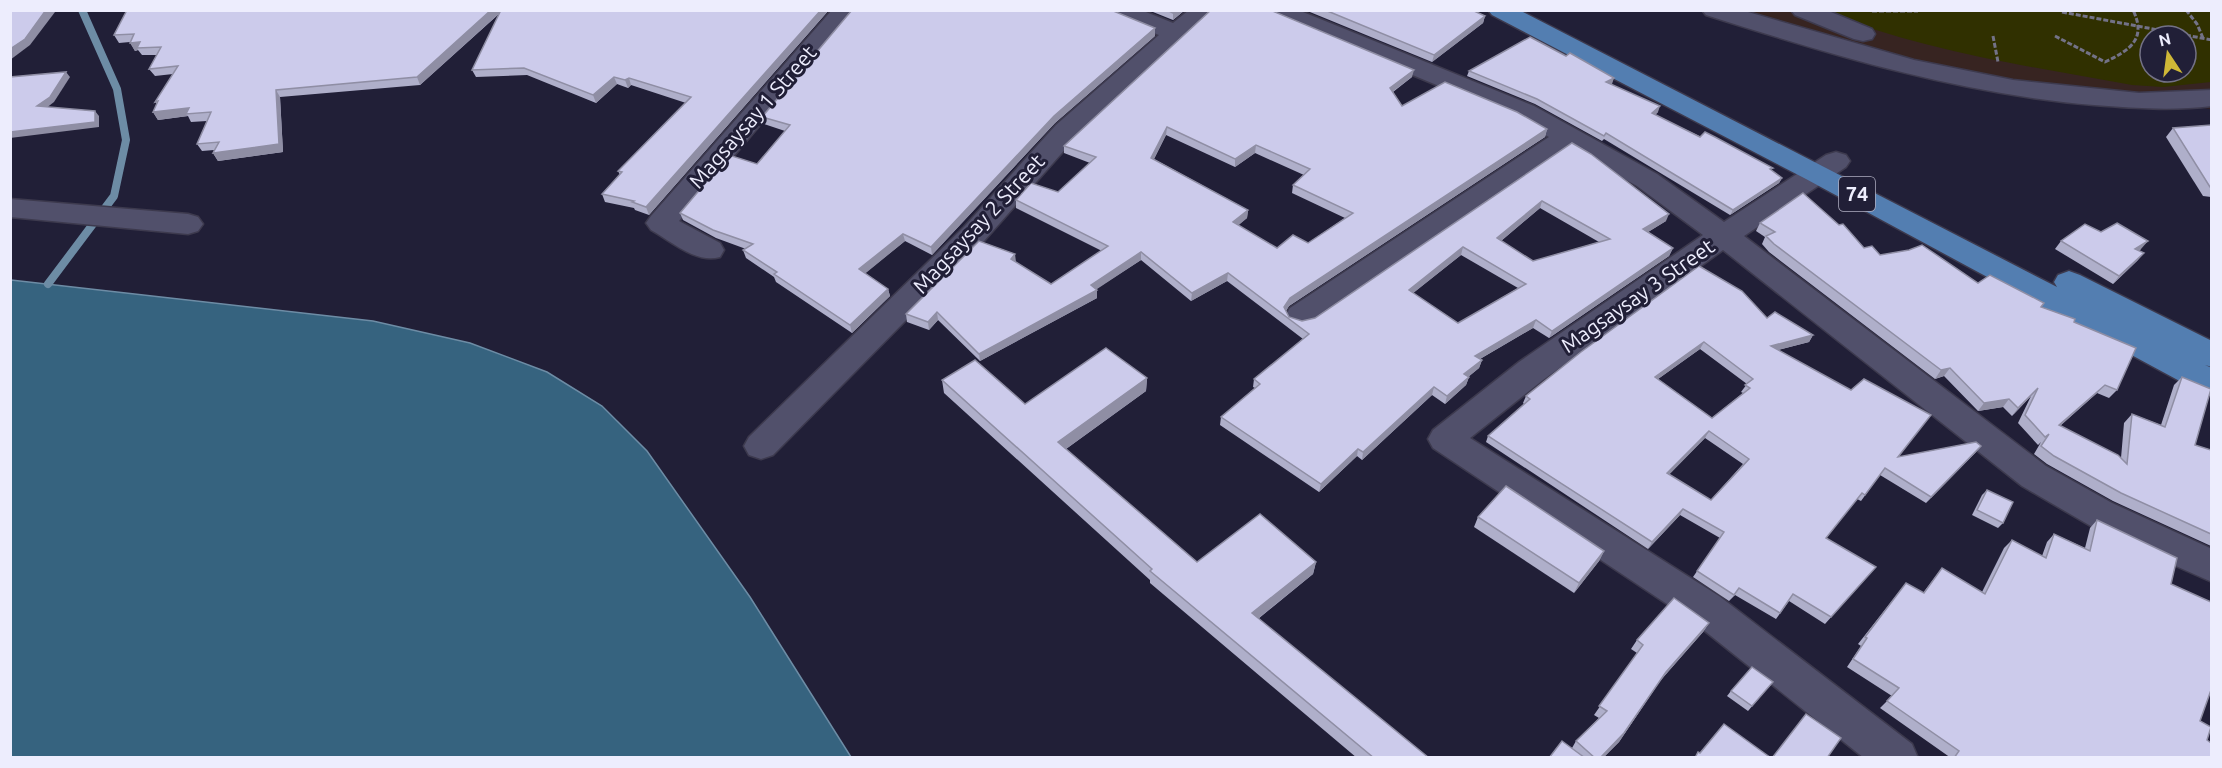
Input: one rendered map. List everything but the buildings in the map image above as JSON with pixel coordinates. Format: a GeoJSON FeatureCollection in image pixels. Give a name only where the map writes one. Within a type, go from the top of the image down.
{"type":"FeatureCollection","features":[{"type":"Feature","properties":{"kind":"main road","name":"74"},"geometry":{"type":"LineString","coordinates":[[1500,10],[2211,355]]}},
{"type":"Feature","properties":{"kind":"main road","name":"74"},"geometry":{"type":"LineString","coordinates":[[1539,10],[1826,167],[2211,383]]}},
{"type":"Feature","properties":{"kind":"street","name":"Magsaysay 1 Street"},"geometry":{"type":"LineString","coordinates":[[709,250],[661,223],[845,10]]}},
{"type":"Feature","properties":{"kind":"street"},"geometry":{"type":"LineString","coordinates":[[1118,10],[1178,34]]}},
{"type":"Feature","properties":{"kind":"street","name":"Magsaysay 2 Street"},"geometry":{"type":"LineString","coordinates":[[761,446],[965,242],[1066,131],[1099,99],[1204,10]]}},
{"type":"Feature","properties":{"kind":"street"},"geometry":{"type":"LineString","coordinates":[[1276,10],[1477,91],[1570,135],[1647,180],[1724,236],[2034,476],[2077,504],[2211,567]]}},
{"type":"Feature","properties":{"kind":"street"},"geometry":{"type":"LineString","coordinates":[[1803,10],[1883,41],[1999,67],[2126,92],[2209,99]]}},
{"type":"Feature","properties":{"kind":"street"},"geometry":{"type":"LineString","coordinates":[[1724,12],[1876,58],[2010,89],[2103,99],[2209,99]]}},
{"type":"Feature","properties":{"kind":"street"},"geometry":{"type":"LineString","coordinates":[[1301,316],[1570,135]]}},
{"type":"Feature","properties":{"kind":"street","name":"Magsaysay 3 Street"},"geometry":{"type":"LineString","coordinates":[[1826,167],[1531,371],[1445,439],[1705,608],[1897,758]]}},
{"type":"Feature","properties":{"kind":"street"},"geometry":{"type":"LineString","coordinates":[[17,208],[188,224]]}},
{"type":"Feature","properties":{"kind":"path"},"geometry":{"type":"LineString","coordinates":[[2133,10],[2139,24]]}},
{"type":"Feature","properties":{"kind":"path"},"geometry":{"type":"LineString","coordinates":[[2186,10],[2197,24],[2203,38]]}},
{"type":"Feature","properties":{"kind":"path"},"geometry":{"type":"LineString","coordinates":[[1871,11],[1918,11]]}},
{"type":"Feature","properties":{"kind":"path"},"geometry":{"type":"LineString","coordinates":[[2062,12],[2138,27]]}},
{"type":"Feature","properties":{"kind":"path"},"geometry":{"type":"LineString","coordinates":[[2055,36],[2105,62],[2131,48],[2138,32]]}},
{"type":"Feature","properties":{"kind":"path"},"geometry":{"type":"LineString","coordinates":[[1993,36],[1999,67]]}},
{"type":"Feature","properties":{"kind":"path"},"geometry":{"type":"LineString","coordinates":[[2198,37],[2211,40]]}},
{"type":"Feature","properties":{"kind":"shaded area"},"geometry":{"type":"Polygon","coordinates":[[[1739,11],[2211,11],[2211,109],[2035,87],[1937,68],[1739,11]]]}},
{"type":"Feature","properties":{"kind":"shaded area"},"geometry":{"type":"Polygon","coordinates":[[[1823,11],[2211,11],[2211,82],[2198,83],[2198,24],[2138,24],[2138,84],[2192,84],[2163,87],[2132,85],[2015,64],[1898,37],[1823,11]]]}},
{"type":"Feature","properties":{"kind":"water"},"geometry":{"type":"Polygon","coordinates":[[[11,280],[373,321],[470,343],[547,372],[602,406],[647,451],[750,597],[851,757],[11,757],[11,280]]]}},
{"type":"Feature","properties":{"kind":"waterway"},"geometry":{"type":"LineString","coordinates":[[48,284],[114,196],[126,140],[117,89],[82,10]]}}]}
